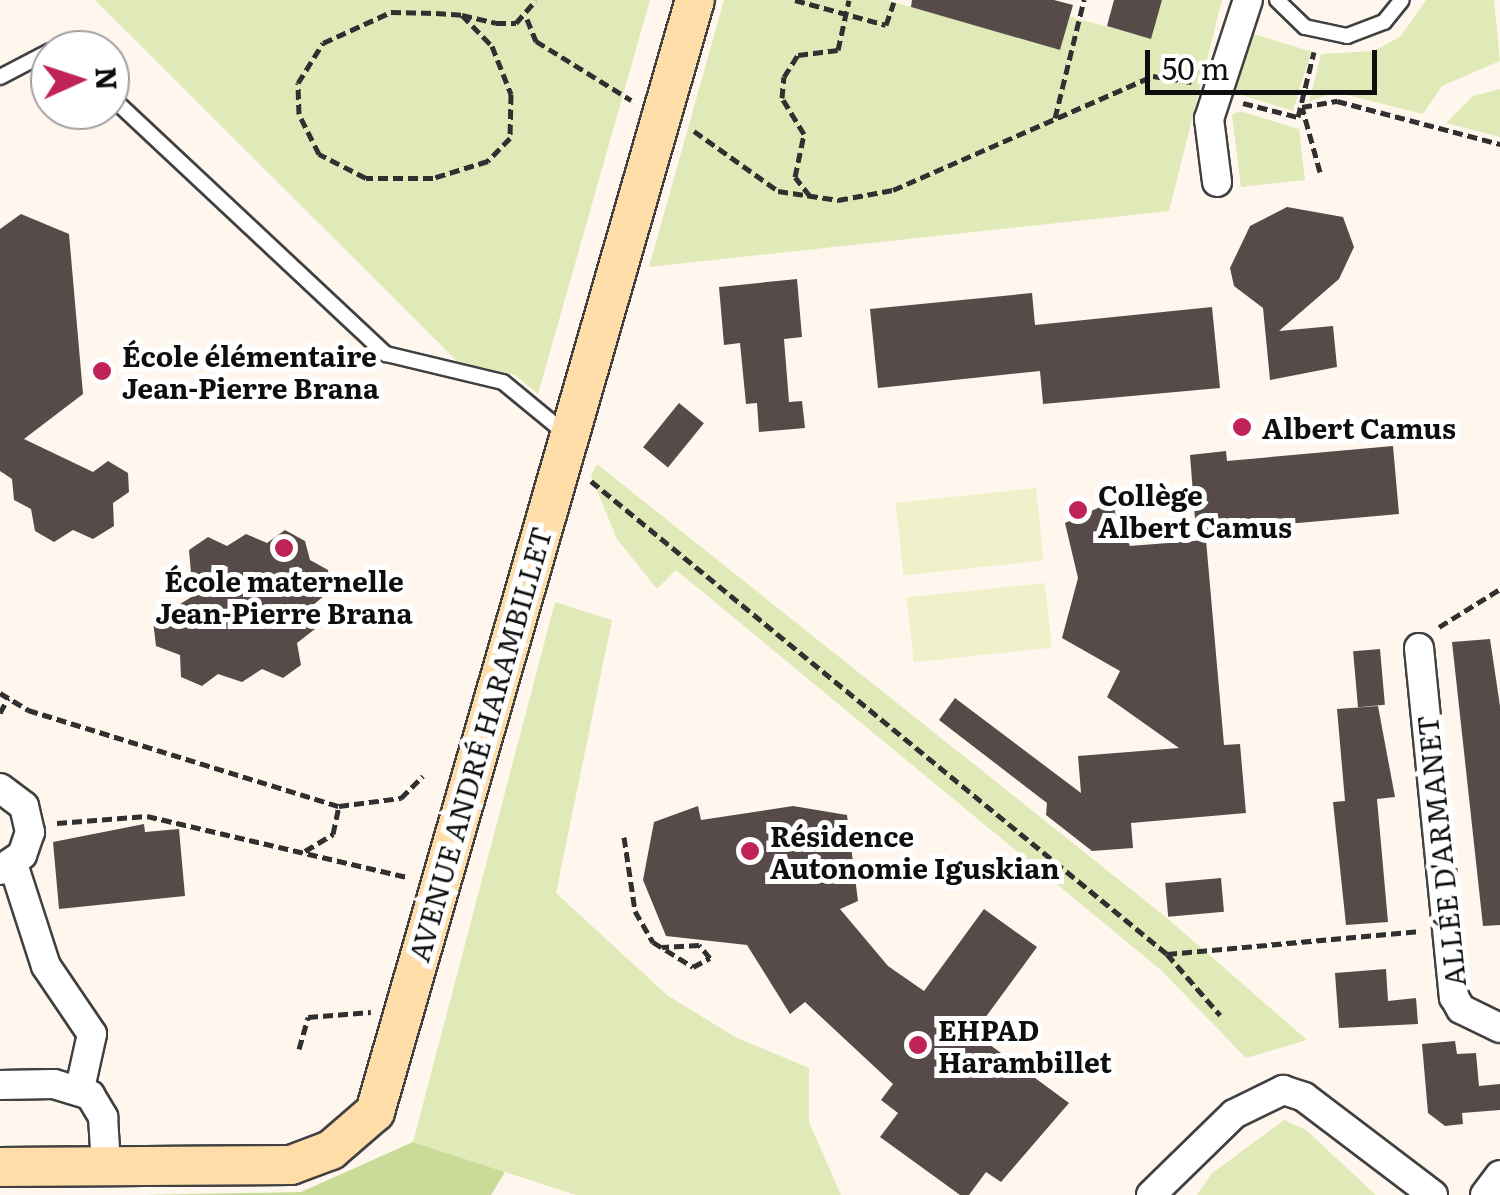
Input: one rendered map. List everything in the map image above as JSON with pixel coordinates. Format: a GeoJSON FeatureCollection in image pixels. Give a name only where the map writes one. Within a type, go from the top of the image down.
{"type":"FeatureCollection","features":[{"type":"Feature","properties":{"kind":"street","name":"AVENUE ANDRÉ HARAMBILLET"},"geometry":{"type":"LineString","coordinates":[[0,1167],[291,1165],[330,1150],[375,1112],[566,434],[671,121],[695,0]]}},
{"type":"Feature","properties":{"kind":"street"},"geometry":{"type":"LineString","coordinates":[[1217,182],[1214,95],[1248,0]]}},
{"type":"Feature","properties":{"kind":"street","name":"ALLÉE D'ARMANET"},"geometry":{"type":"LineString","coordinates":[[1419,648],[1454,997],[1500,1028]]}},
{"type":"Feature","properties":{"kind":"street"},"geometry":{"type":"LineString","coordinates":[[0,788],[29,820],[27,844],[6,867],[46,966],[92,1034],[80,1088]]}},
{"type":"Feature","properties":{"kind":"street"},"geometry":{"type":"LineString","coordinates":[[0,1085],[80,1088]]}},
{"type":"Feature","properties":{"kind":"street"},"geometry":{"type":"LineString","coordinates":[[80,1088],[103,1118],[106,1165]]}},
{"type":"Feature","properties":{"kind":"street"},"geometry":{"type":"LineString","coordinates":[[1152,1195],[1234,1114],[1283,1090],[1304,1097],[1433,1195]]}},
{"type":"Feature","properties":{"kind":"street"},"geometry":{"type":"LineString","coordinates":[[1485,1195],[1500,1174]]}},
{"type":"Feature","properties":{"kind":"lane"},"geometry":{"type":"LineString","coordinates":[[1278,0],[1318,32],[1367,31],[1402,0]]}},
{"type":"Feature","properties":{"kind":"lane"},"geometry":{"type":"LineString","coordinates":[[0,76],[30,61]]}},
{"type":"Feature","properties":{"kind":"lane"},"geometry":{"type":"LineString","coordinates":[[130,115],[386,354],[503,382],[566,434]]}},
{"type":"Feature","properties":{"kind":"path"},"geometry":{"type":"LineString","coordinates":[[536,0],[527,19],[536,42],[671,121],[778,191],[838,200],[893,190],[1153,76],[1176,75],[1214,95],[1298,117],[1318,32]]}},
{"type":"Feature","properties":{"kind":"path"},"geometry":{"type":"LineString","coordinates":[[794,0],[886,24],[894,2]]}},
{"type":"Feature","properties":{"kind":"path"},"geometry":{"type":"LineString","coordinates":[[810,196],[795,177],[804,134],[782,98],[784,77],[798,55],[838,50],[849,0]]}},
{"type":"Feature","properties":{"kind":"path"},"geometry":{"type":"LineString","coordinates":[[1054,119],[1084,0]]}},
{"type":"Feature","properties":{"kind":"path"},"geometry":{"type":"LineString","coordinates":[[462,16],[492,46],[511,94],[510,138],[488,160],[432,178],[366,178],[319,154],[298,114],[298,83],[323,43],[391,12],[527,19]]}},
{"type":"Feature","properties":{"kind":"path"},"geometry":{"type":"LineString","coordinates":[[1302,107],[1336,101],[1500,144]]}},
{"type":"Feature","properties":{"kind":"path"},"geometry":{"type":"LineString","coordinates":[[1302,107],[1320,172]]}},
{"type":"Feature","properties":{"kind":"path"},"geometry":{"type":"LineString","coordinates":[[585,476],[1167,954],[1220,1016]]}},
{"type":"Feature","properties":{"kind":"path"},"geometry":{"type":"LineString","coordinates":[[1419,648],[1436,628],[1500,589]]}},
{"type":"Feature","properties":{"kind":"path"},"geometry":{"type":"LineString","coordinates":[[0,693],[339,806],[401,798],[424,776]]}},
{"type":"Feature","properties":{"kind":"path"},"geometry":{"type":"LineString","coordinates":[[0,713],[8,698]]}},
{"type":"Feature","properties":{"kind":"path"},"geometry":{"type":"LineString","coordinates":[[298,852],[333,834],[339,806]]}},
{"type":"Feature","properties":{"kind":"path"},"geometry":{"type":"LineString","coordinates":[[29,820],[71,826],[146,816],[438,884]]}},
{"type":"Feature","properties":{"kind":"path"},"geometry":{"type":"LineString","coordinates":[[624,837],[636,911],[662,947],[693,967],[710,958],[700,944],[662,947]]}},
{"type":"Feature","properties":{"kind":"path"},"geometry":{"type":"LineString","coordinates":[[1167,954],[1447,928]]}},
{"type":"Feature","properties":{"kind":"path"},"geometry":{"type":"LineString","coordinates":[[299,1050],[308,1017],[404,1010]]}},
{"type":"Feature","properties":{"kind":"green space"},"geometry":{"type":"Polygon","coordinates":[[[95,0],[650,0],[538,394],[515,375],[458,362],[130,35],[130,30],[125,30],[95,0]]]}},
{"type":"Feature","properties":{"kind":"green space"},"geometry":{"type":"Polygon","coordinates":[[[724,0],[887,0],[1060,50],[1070,17],[1151,38],[1162,0],[1222,0],[1169,211],[649,267],[724,0]]]}},
{"type":"Feature","properties":{"kind":"green space"},"geometry":{"type":"Polygon","coordinates":[[[1426,0],[1494,0],[1500,61],[1442,86],[1423,114],[1335,92],[1309,102],[1321,54],[1374,51],[1401,36],[1426,0]]]}},
{"type":"Feature","properties":{"kind":"green space"},"geometry":{"type":"Polygon","coordinates":[[[1247,32],[1311,52],[1293,111],[1229,91],[1247,32]]]}},
{"type":"Feature","properties":{"kind":"green space"},"geometry":{"type":"Polygon","coordinates":[[[1500,89],[1500,137],[1446,123],[1473,96],[1500,89]]]}},
{"type":"Feature","properties":{"kind":"green space"},"geometry":{"type":"Polygon","coordinates":[[[1240,111],[1299,129],[1305,180],[1241,187],[1232,115],[1240,111]]]}},
{"type":"Feature","properties":{"kind":"green space"},"geometry":{"type":"Polygon","coordinates":[[[597,464],[1167,918],[1307,1040],[1246,1058],[1162,971],[676,570],[657,589],[617,539],[591,476],[597,464]]]}},
{"type":"Feature","properties":{"kind":"green space"},"geometry":{"type":"Polygon","coordinates":[[[1036,488],[1044,561],[903,575],[896,503],[1036,488]]]}},
{"type":"Feature","properties":{"kind":"green space"},"geometry":{"type":"Polygon","coordinates":[[[1045,583],[1052,648],[914,662],[907,598],[1045,583]]]}},
{"type":"Feature","properties":{"kind":"green space"},"geometry":{"type":"Polygon","coordinates":[[[555,602],[612,620],[556,893],[667,995],[735,1037],[809,1068],[809,1122],[841,1195],[576,1195],[413,1142],[555,602]]]}},
{"type":"Feature","properties":{"kind":"green space"},"geometry":{"type":"Polygon","coordinates":[[[1284,1120],[1306,1130],[1376,1195],[1197,1195],[1211,1174],[1284,1120]]]}},
{"type":"Feature","properties":{"kind":"green space"},"geometry":{"type":"Polygon","coordinates":[[[413,1142],[505,1172],[491,1195],[143,1195],[301,1192],[413,1142]]]}},
{"type":"Feature","properties":{"kind":"building"},"geometry":{"type":"Polygon","coordinates":[[[912,0],[1054,0],[1073,5],[1060,50],[911,7],[912,0]]]}},
{"type":"Feature","properties":{"kind":"building"},"geometry":{"type":"Polygon","coordinates":[[[1114,0],[1162,0],[1151,39],[1107,26],[1114,0]]]}},
{"type":"Feature","properties":{"kind":"building"},"geometry":{"type":"Polygon","coordinates":[[[1287,207],[1343,217],[1354,247],[1339,279],[1279,331],[1333,326],[1337,367],[1270,380],[1263,308],[1234,286],[1230,268],[1250,226],[1287,207]]]}},
{"type":"Feature","properties":{"kind":"building"},"geometry":{"type":"Polygon","coordinates":[[[21,214],[69,234],[83,394],[24,439],[93,472],[108,461],[128,473],[129,492],[113,503],[114,526],[93,539],[73,530],[54,542],[35,531],[31,509],[14,500],[12,479],[0,471],[0,229],[21,214]]]}},
{"type":"Feature","properties":{"kind":"building"},"geometry":{"type":"Polygon","coordinates":[[[797,279],[802,337],[784,339],[789,402],[802,401],[805,428],[759,432],[757,403],[746,404],[740,343],[724,345],[719,287],[797,279]]]}},
{"type":"Feature","properties":{"kind":"building"},"geometry":{"type":"Polygon","coordinates":[[[1032,293],[1035,325],[1212,307],[1220,388],[1043,404],[1040,371],[878,388],[870,309],[1032,293]]]}},
{"type":"Feature","properties":{"kind":"building"},"geometry":{"type":"Polygon","coordinates":[[[679,403],[704,423],[668,467],[643,447],[679,403]]]}},
{"type":"Feature","properties":{"kind":"building"},"geometry":{"type":"Polygon","coordinates":[[[1393,446],[1399,514],[1196,532],[1190,455],[1226,451],[1227,461],[1393,446]]]}},
{"type":"Feature","properties":{"kind":"building"},"geometry":{"type":"Polygon","coordinates":[[[1111,502],[1130,546],[1206,540],[1224,745],[1240,744],[1246,813],[1131,823],[1133,848],[1092,851],[1046,815],[1047,803],[939,720],[955,698],[1081,793],[1078,756],[1179,748],[1107,697],[1120,671],[1062,638],[1078,578],[1065,523],[1111,502]]]}},
{"type":"Feature","properties":{"kind":"building"},"geometry":{"type":"Polygon","coordinates":[[[285,530],[305,541],[310,560],[328,570],[331,590],[312,606],[315,629],[297,643],[301,665],[283,678],[262,669],[242,682],[218,674],[202,686],[181,677],[180,655],[156,646],[153,621],[193,596],[189,550],[208,537],[227,546],[246,534],[267,543],[285,530]]]}},
{"type":"Feature","properties":{"kind":"building"},"geometry":{"type":"Polygon","coordinates":[[[1490,639],[1500,706],[1500,925],[1483,926],[1452,642],[1490,639]]]}},
{"type":"Feature","properties":{"kind":"building"},"geometry":{"type":"Polygon","coordinates":[[[1380,649],[1385,705],[1358,707],[1353,651],[1380,649]]]}},
{"type":"Feature","properties":{"kind":"building"},"geometry":{"type":"Polygon","coordinates":[[[1378,706],[1395,797],[1377,799],[1388,922],[1346,925],[1333,802],[1345,801],[1337,709],[1378,706]]]}},
{"type":"Feature","properties":{"kind":"building","name":"EHPAD Harambillet"},"geometry":{"type":"Polygon","coordinates":[[[698,806],[701,820],[793,806],[847,815],[858,901],[840,909],[888,966],[924,991],[984,909],[1037,947],[974,1033],[1069,1103],[1001,1182],[986,1172],[969,1195],[960,1195],[880,1137],[898,1113],[881,1100],[893,1084],[805,1002],[790,1014],[747,945],[666,936],[643,880],[654,822],[698,806]]]}},
{"type":"Feature","properties":{"kind":"building"},"geometry":{"type":"Polygon","coordinates":[[[144,824],[145,832],[179,829],[185,896],[59,909],[53,842],[144,824]]]}},
{"type":"Feature","properties":{"kind":"building"},"geometry":{"type":"Polygon","coordinates":[[[1221,878],[1224,912],[1168,917],[1165,883],[1221,878]]]}},
{"type":"Feature","properties":{"kind":"building"},"geometry":{"type":"Polygon","coordinates":[[[1386,969],[1388,1001],[1416,998],[1418,1024],[1339,1028],[1335,973],[1386,969]]]}},
{"type":"Feature","properties":{"kind":"building"},"geometry":{"type":"Polygon","coordinates":[[[1455,1041],[1457,1054],[1476,1053],[1479,1086],[1500,1084],[1500,1110],[1462,1113],[1463,1124],[1445,1126],[1428,1113],[1422,1044],[1455,1041]]]}},
{"type":"Feature","properties":{"kind":"place","name":"École élémentaire Jean-Pierre Brana"},"geometry":{"type":"Point","coordinates":[102,371]}},
{"type":"Feature","properties":{"kind":"place","name":"Albert Camus"},"geometry":{"type":"Point","coordinates":[1242,427]}},
{"type":"Feature","properties":{"kind":"place","name":"Collège Albert Camus"},"geometry":{"type":"Point","coordinates":[1078,510]}},
{"type":"Feature","properties":{"kind":"place","name":"École maternelle Jean-Pierre Brana"},"geometry":{"type":"Point","coordinates":[284,548]}},
{"type":"Feature","properties":{"kind":"place","name":"Résidence Autonomie Iguskian"},"geometry":{"type":"Point","coordinates":[750,851]}},
{"type":"Feature","properties":{"kind":"place","name":"EHPAD Harambillet"},"geometry":{"type":"Point","coordinates":[918,1045]}}]}
